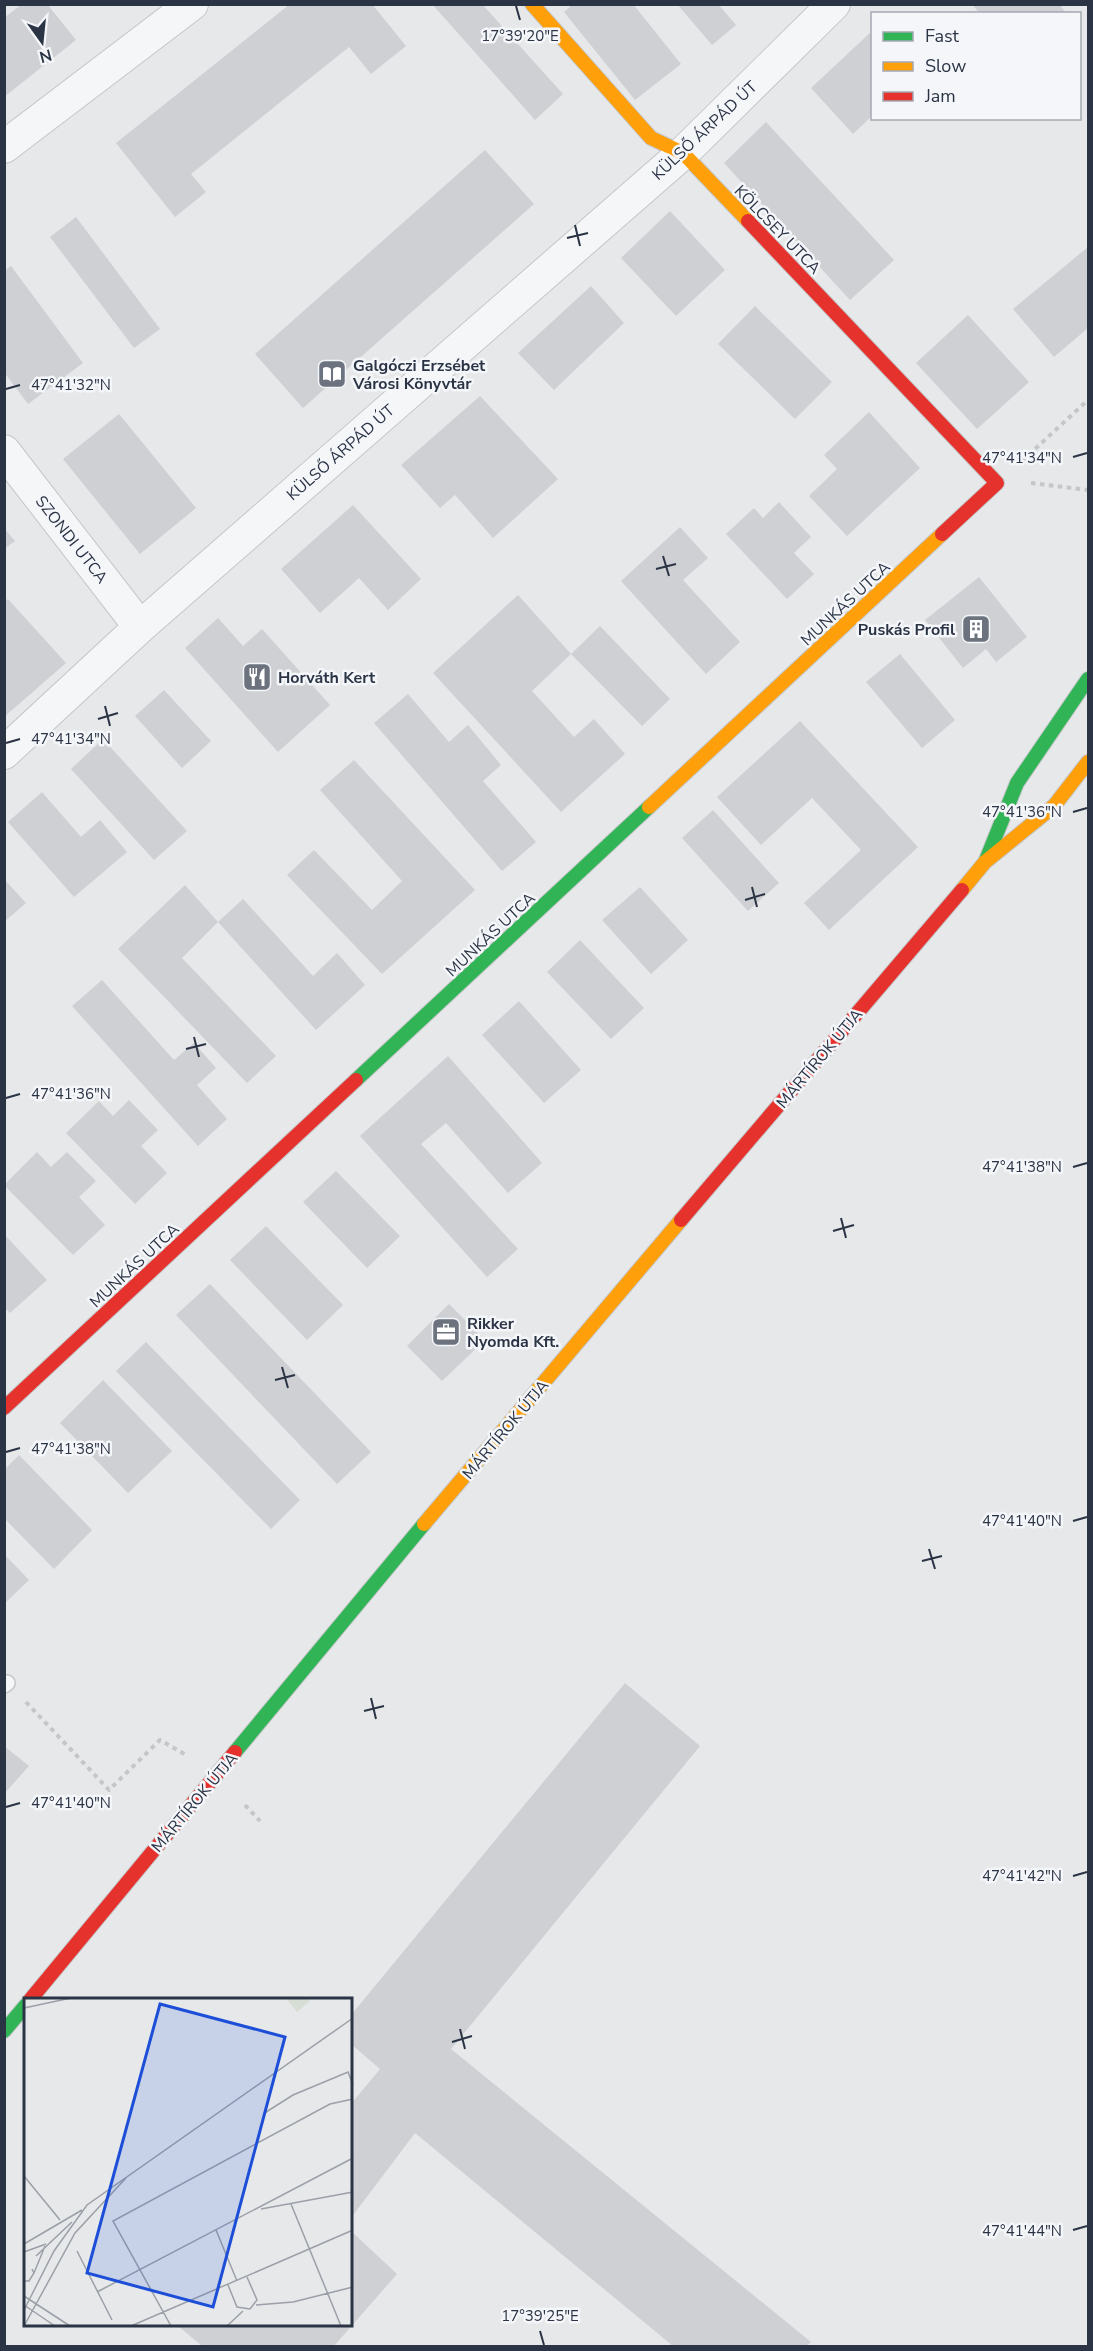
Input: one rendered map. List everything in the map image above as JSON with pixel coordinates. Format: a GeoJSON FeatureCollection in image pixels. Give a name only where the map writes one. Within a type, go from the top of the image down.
{"type":"FeatureCollection","features":[{"type":"Feature","properties":{"kind":"street"},"geometry":{"type":"LineString","coordinates":[[4,147],[192,4]]}},
{"type":"Feature","properties":{"kind":"street","name":"KÖLCSEY UTCA"},"geometry":{"type":"LineString","coordinates":[[532,4],[651,138],[683,153],[997,483]]}},
{"type":"Feature","properties":{"kind":"street","name":"KÜLSŐ ÁRPÁD ÚT"},"geometry":{"type":"LineString","coordinates":[[4,753],[140,627],[683,153],[834,4]]}},
{"type":"Feature","properties":{"kind":"street","name":"SZONDI UTCA"},"geometry":{"type":"LineString","coordinates":[[4,451],[140,627]]}},
{"type":"Feature","properties":{"kind":"street","name":"MUNKÁS UTCA"},"geometry":{"type":"LineString","coordinates":[[4,1408],[997,483]]}},
{"type":"Feature","properties":{"kind":"street","name":"MÁRTÍROK ÚTJA"},"geometry":{"type":"LineString","coordinates":[[985,862],[1017,783],[1089,679]]}},
{"type":"Feature","properties":{"kind":"street","name":"MÁRTÍROK ÚTJA"},"geometry":{"type":"LineString","coordinates":[[32,1998],[392,1562],[985,862],[1054,807],[1089,762]]}},
{"type":"Feature","properties":{"kind":"street"},"geometry":{"type":"LineString","coordinates":[[4,2031],[24,2008]]}},
{"type":"Feature","properties":{"kind":"path"},"geometry":{"type":"LineString","coordinates":[[997,483],[1089,400]]}},
{"type":"Feature","properties":{"kind":"path"},"geometry":{"type":"LineString","coordinates":[[997,483],[1034,483],[1089,490]]}},
{"type":"Feature","properties":{"kind":"path"},"geometry":{"type":"LineString","coordinates":[[6,1684],[109,1790],[160,1740],[186,1755]]}},
{"type":"Feature","properties":{"kind":"path"},"geometry":{"type":"LineString","coordinates":[[245,1805],[260,1821]]}},
{"type":"Feature","properties":{"kind":"building"},"geometry":{"type":"Polygon","coordinates":[[[22,4],[47,4],[76,40],[4,97],[4,18],[22,4]]]}},
{"type":"Feature","properties":{"kind":"building"},"geometry":{"type":"Polygon","coordinates":[[[290,4],[372,4],[406,46],[371,74],[349,47],[191,174],[206,192],[175,217],[116,143],[290,4]]]}},
{"type":"Feature","properties":{"kind":"building"},"geometry":{"type":"Polygon","coordinates":[[[432,4],[482,4],[563,94],[535,120],[432,4]]]}},
{"type":"Feature","properties":{"kind":"building"},"geometry":{"type":"Polygon","coordinates":[[[573,4],[633,4],[681,64],[635,100],[564,12],[573,4]]]}},
{"type":"Feature","properties":{"kind":"building"},"geometry":{"type":"Polygon","coordinates":[[[677,4],[718,4],[736,25],[712,45],[677,4]]]}},
{"type":"Feature","properties":{"kind":"building"},"geometry":{"type":"Polygon","coordinates":[[[972,4],[1059,4],[1065,12],[978,12],[972,4]]]}},
{"type":"Feature","properties":{"kind":"building"},"geometry":{"type":"Polygon","coordinates":[[[871,32],[871,117],[853,134],[811,88],[871,32]]]}},
{"type":"Feature","properties":{"kind":"building"},"geometry":{"type":"Polygon","coordinates":[[[766,122],[894,260],[850,300],[724,163],[766,122]]]}},
{"type":"Feature","properties":{"kind":"building"},"geometry":{"type":"Polygon","coordinates":[[[485,150],[534,204],[303,408],[255,354],[485,150]]]}},
{"type":"Feature","properties":{"kind":"building"},"geometry":{"type":"Polygon","coordinates":[[[670,211],[725,270],[676,316],[621,258],[670,211]]]}},
{"type":"Feature","properties":{"kind":"building"},"geometry":{"type":"Polygon","coordinates":[[[76,217],[160,329],[134,348],[50,237],[76,217]]]}},
{"type":"Feature","properties":{"kind":"building"},"geometry":{"type":"Polygon","coordinates":[[[1088,247],[1088,328],[1054,357],[1013,309],[1088,247]]]}},
{"type":"Feature","properties":{"kind":"building"},"geometry":{"type":"Polygon","coordinates":[[[11,266],[83,363],[28,404],[4,372],[4,271],[11,266]]]}},
{"type":"Feature","properties":{"kind":"building"},"geometry":{"type":"Polygon","coordinates":[[[591,286],[624,323],[554,390],[518,353],[591,286]]]}},
{"type":"Feature","properties":{"kind":"building"},"geometry":{"type":"Polygon","coordinates":[[[755,306],[832,382],[795,419],[718,344],[755,306]]]}},
{"type":"Feature","properties":{"kind":"building"},"geometry":{"type":"Polygon","coordinates":[[[968,315],[1029,382],[977,429],[916,363],[968,315]]]}},
{"type":"Feature","properties":{"kind":"building"},"geometry":{"type":"Polygon","coordinates":[[[480,396],[558,479],[493,538],[455,495],[440,508],[401,465],[480,396]]]}},
{"type":"Feature","properties":{"kind":"building"},"geometry":{"type":"Polygon","coordinates":[[[869,412],[920,468],[847,536],[809,496],[837,469],[824,455],[869,412]]]}},
{"type":"Feature","properties":{"kind":"building"},"geometry":{"type":"Polygon","coordinates":[[[119,414],[196,508],[140,554],[63,459],[119,414]]]}},
{"type":"Feature","properties":{"kind":"building"},"geometry":{"type":"Polygon","coordinates":[[[779,502],[811,537],[794,553],[814,574],[787,599],[726,534],[754,508],[763,518],[779,502]]]}},
{"type":"Feature","properties":{"kind":"building"},"geometry":{"type":"Polygon","coordinates":[[[353,505],[421,579],[388,610],[359,578],[320,613],[281,569],[353,505]]]}},
{"type":"Feature","properties":{"kind":"building"},"geometry":{"type":"Polygon","coordinates":[[[680,527],[708,558],[683,580],[740,642],[706,674],[621,581],[680,527]]]}},
{"type":"Feature","properties":{"kind":"building"},"geometry":{"type":"Polygon","coordinates":[[[4,528],[15,541],[4,549],[4,528]]]}},
{"type":"Feature","properties":{"kind":"building","name":"Puskás Profil"},"geometry":{"type":"Polygon","coordinates":[[[979,577],[1027,637],[996,662],[986,649],[963,668],[925,620],[979,577]]]}},
{"type":"Feature","properties":{"kind":"building"},"geometry":{"type":"Polygon","coordinates":[[[518,595],[571,654],[532,691],[574,737],[594,719],[625,754],[561,812],[433,673],[518,595]]]}},
{"type":"Feature","properties":{"kind":"building"},"geometry":{"type":"Polygon","coordinates":[[[8,599],[66,663],[4,717],[4,602],[8,599]]]}},
{"type":"Feature","properties":{"kind":"building","name":"Horváth Kert"},"geometry":{"type":"Polygon","coordinates":[[[218,618],[243,646],[262,629],[330,705],[278,752],[185,648],[218,618]]]}},
{"type":"Feature","properties":{"kind":"building"},"geometry":{"type":"Polygon","coordinates":[[[600,626],[670,699],[642,726],[571,654],[600,626]]]}},
{"type":"Feature","properties":{"kind":"building"},"geometry":{"type":"Polygon","coordinates":[[[900,654],[955,720],[922,748],[866,682],[900,654]]]}},
{"type":"Feature","properties":{"kind":"building"},"geometry":{"type":"Polygon","coordinates":[[[164,690],[211,741],[182,768],[135,716],[164,690]]]}},
{"type":"Feature","properties":{"kind":"building"},"geometry":{"type":"Polygon","coordinates":[[[408,694],[449,742],[468,725],[501,765],[483,781],[536,842],[502,871],[374,723],[408,694]]]}},
{"type":"Feature","properties":{"kind":"building"},"geometry":{"type":"Polygon","coordinates":[[[800,721],[918,847],[829,930],[804,903],[861,850],[812,798],[761,845],[717,797],[800,721]]]}},
{"type":"Feature","properties":{"kind":"building"},"geometry":{"type":"Polygon","coordinates":[[[103,739],[187,831],[154,860],[71,769],[103,739]]]}},
{"type":"Feature","properties":{"kind":"building"},"geometry":{"type":"Polygon","coordinates":[[[354,760],[475,890],[382,974],[287,875],[314,850],[372,910],[402,881],[320,790],[354,760]]]}},
{"type":"Feature","properties":{"kind":"building"},"geometry":{"type":"Polygon","coordinates":[[[42,792],[81,837],[100,820],[127,852],[74,897],[8,822],[42,792]]]}},
{"type":"Feature","properties":{"kind":"building"},"geometry":{"type":"Polygon","coordinates":[[[713,810],[779,883],[748,911],[682,838],[713,810]]]}},
{"type":"Feature","properties":{"kind":"building"},"geometry":{"type":"Polygon","coordinates":[[[4,879],[26,903],[4,922],[4,879]]]}},
{"type":"Feature","properties":{"kind":"building"},"geometry":{"type":"Polygon","coordinates":[[[185,885],[218,922],[182,958],[276,1056],[247,1083],[118,949],[185,885]]]}},
{"type":"Feature","properties":{"kind":"building"},"geometry":{"type":"Polygon","coordinates":[[[640,887],[688,940],[651,974],[602,920],[640,887]]]}},
{"type":"Feature","properties":{"kind":"building"},"geometry":{"type":"Polygon","coordinates":[[[243,899],[313,976],[337,953],[365,985],[316,1030],[218,922],[243,899]]]}},
{"type":"Feature","properties":{"kind":"building"},"geometry":{"type":"Polygon","coordinates":[[[580,940],[644,1008],[611,1039],[547,972],[580,940]]]}},
{"type":"Feature","properties":{"kind":"building"},"geometry":{"type":"Polygon","coordinates":[[[102,980],[174,1060],[194,1043],[216,1068],[197,1085],[227,1119],[198,1146],[72,1006],[102,980]]]}},
{"type":"Feature","properties":{"kind":"building"},"geometry":{"type":"Polygon","coordinates":[[[519,1001],[581,1070],[544,1103],[482,1035],[519,1001]]]}},
{"type":"Feature","properties":{"kind":"building"},"geometry":{"type":"Polygon","coordinates":[[[448,1056],[542,1163],[508,1193],[446,1123],[421,1144],[518,1249],[487,1277],[360,1136],[448,1056]]]}},
{"type":"Feature","properties":{"kind":"building"},"geometry":{"type":"Polygon","coordinates":[[[129,1100],[158,1130],[141,1146],[167,1173],[135,1204],[66,1133],[99,1101],[113,1116],[129,1100]]]}},
{"type":"Feature","properties":{"kind":"building"},"geometry":{"type":"Polygon","coordinates":[[[37,1152],[51,1167],[67,1152],[96,1181],[79,1197],[105,1225],[73,1255],[4,1185],[37,1152]]]}},
{"type":"Feature","properties":{"kind":"building"},"geometry":{"type":"Polygon","coordinates":[[[336,1171],[400,1236],[367,1268],[303,1202],[336,1171]]]}},
{"type":"Feature","properties":{"kind":"building"},"geometry":{"type":"Polygon","coordinates":[[[266,1226],[343,1305],[307,1340],[230,1260],[266,1226]]]}},
{"type":"Feature","properties":{"kind":"building"},"geometry":{"type":"Polygon","coordinates":[[[4,1234],[47,1280],[10,1313],[4,1307],[4,1234]]]}},
{"type":"Feature","properties":{"kind":"building"},"geometry":{"type":"Polygon","coordinates":[[[210,1284],[371,1452],[337,1484],[176,1315],[210,1284]]]}},
{"type":"Feature","properties":{"kind":"building"},"geometry":{"type":"Polygon","coordinates":[[[449,1304],[485,1340],[442,1381],[407,1346],[449,1304]]]}},
{"type":"Feature","properties":{"kind":"building"},"geometry":{"type":"Polygon","coordinates":[[[146,1342],[300,1500],[271,1529],[116,1371],[146,1342]]]}},
{"type":"Feature","properties":{"kind":"building"},"geometry":{"type":"Polygon","coordinates":[[[103,1380],[172,1451],[128,1493],[60,1423],[103,1380]]]}},
{"type":"Feature","properties":{"kind":"building"},"geometry":{"type":"Polygon","coordinates":[[[19,1455],[92,1530],[54,1569],[4,1518],[4,1470],[19,1455]]]}},
{"type":"Feature","properties":{"kind":"building"},"geometry":{"type":"Polygon","coordinates":[[[4,1554],[29,1580],[4,1604],[4,1554]]]}},
{"type":"Feature","properties":{"kind":"building"},"geometry":{"type":"Polygon","coordinates":[[[625,1683],[700,1746],[451,2049],[811,2342],[807,2346],[673,2346],[415,2133],[352,2217],[352,2103],[380,2069],[352,2045],[352,2014],[625,1683]]]}},
{"type":"Feature","properties":{"kind":"building"},"geometry":{"type":"Polygon","coordinates":[[[4,1746],[29,1766],[4,1794],[4,1746]]]}},
{"type":"Feature","properties":{"kind":"building"},"geometry":{"type":"Polygon","coordinates":[[[352,2232],[397,2274],[352,2325],[352,2232]]]}},
{"type":"Feature","properties":{"kind":"building"},"geometry":{"type":"Polygon","coordinates":[[[179,2327],[351,2327],[334,2346],[202,2346],[179,2327]]]}},
{"type":"Feature","properties":{"kind":"traffic: fast"},"geometry":{"type":"LineString","coordinates":[[986,860],[1017,783],[1088,679]]}},
{"type":"Feature","properties":{"kind":"traffic: fast"},"geometry":{"type":"LineString","coordinates":[[356,1080],[649,807]]}},
{"type":"Feature","properties":{"kind":"traffic: fast"},"geometry":{"type":"LineString","coordinates":[[235,1752],[424,1524]]}},
{"type":"Feature","properties":{"kind":"traffic: fast"},"geometry":{"type":"LineString","coordinates":[[4,2031],[24,2007]]}},
{"type":"Feature","properties":{"kind":"traffic: slow"},"geometry":{"type":"LineString","coordinates":[[532,4],[651,138],[683,153],[748,221]]}},
{"type":"Feature","properties":{"kind":"traffic: slow"},"geometry":{"type":"LineString","coordinates":[[649,807],[942,534]]}},
{"type":"Feature","properties":{"kind":"traffic: slow"},"geometry":{"type":"LineString","coordinates":[[962,890],[985,862],[1054,806],[1088,762]]}},
{"type":"Feature","properties":{"kind":"traffic: slow"},"geometry":{"type":"LineString","coordinates":[[424,1524],[681,1220]]}},
{"type":"Feature","properties":{"kind":"traffic: jam"},"geometry":{"type":"LineString","coordinates":[[748,221],[997,483],[942,534]]}},
{"type":"Feature","properties":{"kind":"traffic: jam"},"geometry":{"type":"LineString","coordinates":[[681,1220],[962,890]]}},
{"type":"Feature","properties":{"kind":"traffic: jam"},"geometry":{"type":"LineString","coordinates":[[4,1408],[356,1080]]}},
{"type":"Feature","properties":{"kind":"traffic: jam"},"geometry":{"type":"LineString","coordinates":[[32,1998],[235,1752]]}},
{"type":"Feature","properties":{"kind":"place","name":"Galgóczi Erzsébet Városi Könyvtár"},"geometry":{"type":"Point","coordinates":[332,374]}},
{"type":"Feature","properties":{"kind":"place","name":"Puskás Profil"},"geometry":{"type":"Point","coordinates":[976,629]}},
{"type":"Feature","properties":{"kind":"place","name":"Horváth Kert"},"geometry":{"type":"Point","coordinates":[257,677]}},
{"type":"Feature","properties":{"kind":"place","name":"Rikker Nyomda Kft."},"geometry":{"type":"Point","coordinates":[446,1332]}}]}
